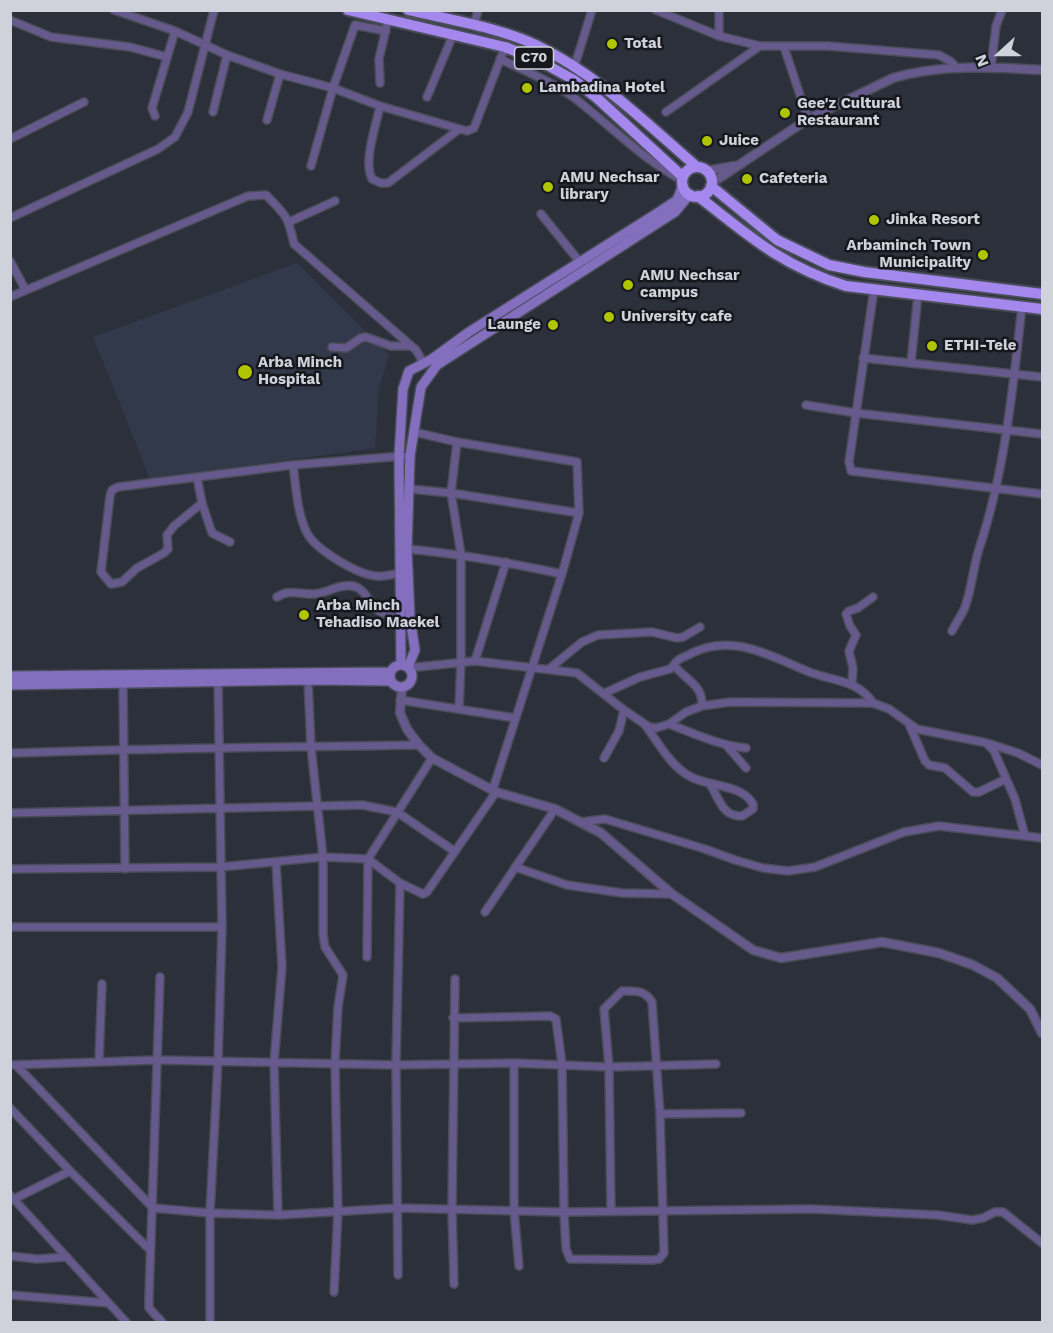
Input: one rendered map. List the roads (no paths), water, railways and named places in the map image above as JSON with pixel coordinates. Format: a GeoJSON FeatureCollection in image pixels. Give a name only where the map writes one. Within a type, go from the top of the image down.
{"type":"FeatureCollection","features":[{"type":"Feature","properties":{"kind":"highway","name":"C70"},"geometry":{"type":"LineString","coordinates":[[348,10],[505,47],[538,60],[570,78],[597,98],[687,187],[763,247],[826,280],[874,290],[1042,309]]}},
{"type":"Feature","properties":{"kind":"highway","name":"C70"},"geometry":{"type":"LineString","coordinates":[[408,10],[534,44],[575,65],[702,169],[712,185],[777,240],[829,265],[864,272],[1042,294]]}},
{"type":"Feature","properties":{"kind":"highway"},"geometry":{"type":"LineString","coordinates":[[702,169],[689,170],[687,187],[706,193],[712,185]]}},
{"type":"Feature","properties":{"kind":"highway"},"geometry":{"type":"LineString","coordinates":[[945,297],[947,282]]}},
{"type":"Feature","properties":{"kind":"main road"},"geometry":{"type":"LineString","coordinates":[[406,667],[414,650],[407,549],[411,456],[421,387],[437,365],[476,340],[497,321],[579,261],[677,200],[687,187]]}},
{"type":"Feature","properties":{"kind":"main road"},"geometry":{"type":"LineString","coordinates":[[390,676],[395,686],[402,688],[411,682],[412,674],[406,667],[400,621],[399,456],[403,389],[409,371],[469,332],[497,321],[675,212],[687,187]]}},
{"type":"Feature","properties":{"kind":"main road"},"geometry":{"type":"LineString","coordinates":[[390,676],[394,667],[406,667]]}},
{"type":"Feature","properties":{"kind":"main road"},"geometry":{"type":"LineString","coordinates":[[10,676],[390,676]]}},
{"type":"Feature","properties":{"kind":"main road"},"geometry":{"type":"LineString","coordinates":[[10,685],[123,683],[218,677],[308,680],[390,676]]}},
{"type":"Feature","properties":{"kind":"street"},"geometry":{"type":"LineString","coordinates":[[114,10],[175,31],[227,55],[280,74],[333,88],[380,106],[467,131],[474,128],[505,47]]}},
{"type":"Feature","properties":{"kind":"street"},"geometry":{"type":"LineString","coordinates":[[10,218],[158,149],[175,138],[188,112],[214,10]]}},
{"type":"Feature","properties":{"kind":"street"},"geometry":{"type":"LineString","coordinates":[[474,26],[478,10]]}},
{"type":"Feature","properties":{"kind":"street"},"geometry":{"type":"LineString","coordinates":[[570,78],[592,10]]}},
{"type":"Feature","properties":{"kind":"street"},"geometry":{"type":"LineString","coordinates":[[656,10],[719,36],[760,46],[828,46],[939,55],[957,68]]}},
{"type":"Feature","properties":{"kind":"street"},"geometry":{"type":"LineString","coordinates":[[719,10],[719,36]]}},
{"type":"Feature","properties":{"kind":"street"},"geometry":{"type":"LineString","coordinates":[[991,67],[996,26],[1002,10]]}},
{"type":"Feature","properties":{"kind":"street"},"geometry":{"type":"LineString","coordinates":[[10,20],[51,37],[130,47],[167,57]]}},
{"type":"Feature","properties":{"kind":"street"},"geometry":{"type":"LineString","coordinates":[[380,83],[379,59],[388,20]]}},
{"type":"Feature","properties":{"kind":"street"},"geometry":{"type":"LineString","coordinates":[[311,166],[333,88],[355,25],[386,32]]}},
{"type":"Feature","properties":{"kind":"street"},"geometry":{"type":"LineString","coordinates":[[155,116],[152,108],[175,31]]}},
{"type":"Feature","properties":{"kind":"street"},"geometry":{"type":"LineString","coordinates":[[428,97],[453,35]]}},
{"type":"Feature","properties":{"kind":"street"},"geometry":{"type":"LineString","coordinates":[[666,112],[760,46]]}},
{"type":"Feature","properties":{"kind":"street"},"geometry":{"type":"LineString","coordinates":[[784,47],[808,119]]}},
{"type":"Feature","properties":{"kind":"street"},"geometry":{"type":"LineString","coordinates":[[213,112],[227,55]]}},
{"type":"Feature","properties":{"kind":"street"},"geometry":{"type":"LineString","coordinates":[[500,59],[548,81],[572,96],[647,158],[687,187]]}},
{"type":"Feature","properties":{"kind":"street"},"geometry":{"type":"LineString","coordinates":[[712,185],[808,119],[907,73],[991,67],[1042,70]]}},
{"type":"Feature","properties":{"kind":"street"},"geometry":{"type":"LineString","coordinates":[[267,120],[280,74]]}},
{"type":"Feature","properties":{"kind":"street"},"geometry":{"type":"LineString","coordinates":[[10,139],[84,102]]}},
{"type":"Feature","properties":{"kind":"street"},"geometry":{"type":"LineString","coordinates":[[380,106],[368,160],[368,172],[372,179],[381,183],[388,183],[459,130]]}},
{"type":"Feature","properties":{"kind":"street"},"geometry":{"type":"LineString","coordinates":[[702,169],[740,165]]}},
{"type":"Feature","properties":{"kind":"street"},"geometry":{"type":"LineString","coordinates":[[10,297],[248,196],[266,195],[285,213],[290,222],[294,244],[416,350],[423,362]]}},
{"type":"Feature","properties":{"kind":"street"},"geometry":{"type":"LineString","coordinates":[[290,222],[335,201]]}},
{"type":"Feature","properties":{"kind":"street"},"geometry":{"type":"LineString","coordinates":[[541,214],[579,261]]}},
{"type":"Feature","properties":{"kind":"street"},"geometry":{"type":"LineString","coordinates":[[10,261],[25,290]]}},
{"type":"Feature","properties":{"kind":"street"},"geometry":{"type":"LineString","coordinates":[[874,290],[849,462],[851,471],[1042,494]]}},
{"type":"Feature","properties":{"kind":"street"},"geometry":{"type":"LineString","coordinates":[[910,363],[918,294]]}},
{"type":"Feature","properties":{"kind":"street"},"geometry":{"type":"LineString","coordinates":[[952,631],[965,608],[978,550],[997,489],[1022,306]]}},
{"type":"Feature","properties":{"kind":"street"},"geometry":{"type":"LineString","coordinates":[[332,347],[346,348],[366,337],[391,346],[409,346]]}},
{"type":"Feature","properties":{"kind":"street"},"geometry":{"type":"LineString","coordinates":[[863,357],[1042,377]]}},
{"type":"Feature","properties":{"kind":"street"},"geometry":{"type":"LineString","coordinates":[[806,405],[856,413],[1042,434]]}},
{"type":"Feature","properties":{"kind":"street"},"geometry":{"type":"LineString","coordinates":[[10,869],[221,867],[323,857],[368,859],[400,883],[419,893],[427,892],[495,790],[579,513],[576,462],[457,442],[414,432]]}},
{"type":"Feature","properties":{"kind":"street"},"geometry":{"type":"LineString","coordinates":[[457,442],[451,493],[461,554],[459,708]]}},
{"type":"Feature","properties":{"kind":"street"},"geometry":{"type":"LineString","coordinates":[[202,503],[174,526],[167,535],[168,549],[164,553],[137,568],[122,582],[111,584],[105,578],[101,572],[112,490],[118,487],[293,465],[411,456]]}},
{"type":"Feature","properties":{"kind":"street"},"geometry":{"type":"LineString","coordinates":[[293,465],[303,523],[314,542],[328,555],[377,576],[400,573]]}},
{"type":"Feature","properties":{"kind":"street"},"geometry":{"type":"LineString","coordinates":[[196,477],[212,533],[230,542]]}},
{"type":"Feature","properties":{"kind":"street"},"geometry":{"type":"LineString","coordinates":[[410,489],[451,493],[579,513]]}},
{"type":"Feature","properties":{"kind":"street"},"geometry":{"type":"LineString","coordinates":[[407,549],[461,554],[562,574]]}},
{"type":"Feature","properties":{"kind":"street"},"geometry":{"type":"LineString","coordinates":[[475,660],[506,562]]}},
{"type":"Feature","properties":{"kind":"street"},"geometry":{"type":"LineString","coordinates":[[277,597],[283,593],[315,594],[345,585],[355,586],[364,591],[378,611],[390,614],[400,621]]}},
{"type":"Feature","properties":{"kind":"street"},"geometry":{"type":"LineString","coordinates":[[852,684],[849,651],[856,635],[846,614],[873,597]]}},
{"type":"Feature","properties":{"kind":"street"},"geometry":{"type":"LineString","coordinates":[[549,669],[582,642],[598,634],[652,632],[677,638],[700,627]]}},
{"type":"Feature","properties":{"kind":"street"},"geometry":{"type":"LineString","coordinates":[[605,693],[640,677],[670,669],[676,661],[704,648],[717,645],[744,646],[859,687],[868,694],[873,703]]}},
{"type":"Feature","properties":{"kind":"street"},"geometry":{"type":"LineString","coordinates":[[406,667],[475,660],[577,673],[624,710],[649,727],[656,728],[669,724],[686,712],[702,706],[730,702],[873,703],[889,709],[909,724],[928,732],[987,743],[1018,753],[1042,765]]}},
{"type":"Feature","properties":{"kind":"street"},"geometry":{"type":"LineString","coordinates":[[674,665],[700,692],[703,697],[702,706]]}},
{"type":"Feature","properties":{"kind":"street"},"geometry":{"type":"LineString","coordinates":[[210,1323],[210,1213],[222,927],[218,677]]}},
{"type":"Feature","properties":{"kind":"street"},"geometry":{"type":"LineString","coordinates":[[308,680],[311,747],[323,857],[323,934],[325,947],[343,975],[338,1006],[335,1063],[338,1211],[334,1292]]}},
{"type":"Feature","properties":{"kind":"street"},"geometry":{"type":"LineString","coordinates":[[123,683],[125,868]]}},
{"type":"Feature","properties":{"kind":"street"},"geometry":{"type":"LineString","coordinates":[[402,688],[400,713],[418,745],[432,758],[495,790],[555,809],[601,833],[672,894],[753,950],[781,958],[882,942],[939,953],[973,965],[997,978],[1030,1009],[1042,1033]]}},
{"type":"Feature","properties":{"kind":"street"},"geometry":{"type":"LineString","coordinates":[[400,700],[515,718]]}},
{"type":"Feature","properties":{"kind":"street"},"geometry":{"type":"LineString","coordinates":[[604,758],[619,731],[624,710]]}},
{"type":"Feature","properties":{"kind":"street"},"geometry":{"type":"LineString","coordinates":[[639,719],[670,759],[690,776],[744,794],[753,804],[753,809],[742,816],[730,815],[724,811],[710,784]]}},
{"type":"Feature","properties":{"kind":"street"},"geometry":{"type":"LineString","coordinates":[[669,724],[727,746],[746,748]]}},
{"type":"Feature","properties":{"kind":"street"},"geometry":{"type":"LineString","coordinates":[[909,724],[925,761],[929,765],[945,768],[973,792],[979,792],[1006,779]]}},
{"type":"Feature","properties":{"kind":"street"},"geometry":{"type":"LineString","coordinates":[[987,743],[994,751],[1015,799],[1025,836]]}},
{"type":"Feature","properties":{"kind":"street"},"geometry":{"type":"LineString","coordinates":[[10,753],[418,745]]}},
{"type":"Feature","properties":{"kind":"street"},"geometry":{"type":"LineString","coordinates":[[727,746],[746,768]]}},
{"type":"Feature","properties":{"kind":"street"},"geometry":{"type":"LineString","coordinates":[[367,957],[368,859],[432,758]]}},
{"type":"Feature","properties":{"kind":"street"},"geometry":{"type":"LineString","coordinates":[[10,813],[362,805],[397,812],[454,851]]}},
{"type":"Feature","properties":{"kind":"street"},"geometry":{"type":"LineString","coordinates":[[485,912],[555,809]]}},
{"type":"Feature","properties":{"kind":"street"},"geometry":{"type":"LineString","coordinates":[[581,822],[605,819],[763,868],[788,871],[815,867],[904,831],[939,826],[1042,838]]}},
{"type":"Feature","properties":{"kind":"street"},"geometry":{"type":"LineString","coordinates":[[276,862],[282,967],[274,1062],[278,1215]]}},
{"type":"Feature","properties":{"kind":"street"},"geometry":{"type":"LineString","coordinates":[[516,867],[567,885],[622,893],[672,894]]}},
{"type":"Feature","properties":{"kind":"street"},"geometry":{"type":"LineString","coordinates":[[398,1275],[396,1065],[400,883]]}},
{"type":"Feature","properties":{"kind":"street"},"geometry":{"type":"LineString","coordinates":[[10,927],[222,927]]}},
{"type":"Feature","properties":{"kind":"street"},"geometry":{"type":"LineString","coordinates":[[160,977],[149,1308],[162,1323]]}},
{"type":"Feature","properties":{"kind":"street"},"geometry":{"type":"LineString","coordinates":[[454,1284],[453,1018],[455,980]]}},
{"type":"Feature","properties":{"kind":"street"},"geometry":{"type":"LineString","coordinates":[[99,1061],[102,984]]}},
{"type":"Feature","properties":{"kind":"street"},"geometry":{"type":"LineString","coordinates":[[453,1018],[550,1016],[556,1018],[562,1064],[566,1249],[570,1259],[652,1260],[659,1259],[664,1253],[658,1065],[652,1002],[648,995],[640,991],[622,992],[604,1009],[609,1067],[611,1211]]}},
{"type":"Feature","properties":{"kind":"street"},"geometry":{"type":"LineString","coordinates":[[13,1065],[157,1060],[396,1065],[514,1063],[609,1067],[716,1064]]}},
{"type":"Feature","properties":{"kind":"street"},"geometry":{"type":"LineString","coordinates":[[514,1063],[514,1211],[519,1266]]}},
{"type":"Feature","properties":{"kind":"street"},"geometry":{"type":"LineString","coordinates":[[13,1065],[153,1208],[210,1213],[278,1215],[398,1208],[564,1212],[811,1209],[938,1215],[972,1220],[995,1212],[1004,1212],[1042,1243]]}},
{"type":"Feature","properties":{"kind":"street"},"geometry":{"type":"LineString","coordinates":[[10,1108],[150,1250]]}},
{"type":"Feature","properties":{"kind":"street"},"geometry":{"type":"LineString","coordinates":[[660,1114],[741,1113]]}},
{"type":"Feature","properties":{"kind":"street"},"geometry":{"type":"LineString","coordinates":[[12,1200],[70,1171]]}},
{"type":"Feature","properties":{"kind":"street"},"geometry":{"type":"LineString","coordinates":[[12,1200],[20,1205],[126,1323]]}},
{"type":"Feature","properties":{"kind":"street"},"geometry":{"type":"LineString","coordinates":[[10,1256],[37,1259],[67,1257]]}},
{"type":"Feature","properties":{"kind":"street"},"geometry":{"type":"LineString","coordinates":[[10,1295],[108,1303]]}},
{"type":"Feature","properties":{"kind":"place","name":"Total"},"geometry":{"type":"Point","coordinates":[612,44]}},
{"type":"Feature","properties":{"kind":"place","name":"Lambadina Hotel"},"geometry":{"type":"Point","coordinates":[527,88]}},
{"type":"Feature","properties":{"kind":"place","name":"Gee'z Cultural Restaurant"},"geometry":{"type":"Point","coordinates":[785,113]}},
{"type":"Feature","properties":{"kind":"place","name":"Juice"},"geometry":{"type":"Point","coordinates":[707,141]}},
{"type":"Feature","properties":{"kind":"place","name":"Cafeteria"},"geometry":{"type":"Point","coordinates":[747,179]}},
{"type":"Feature","properties":{"kind":"place","name":"AMU Nechsar library"},"geometry":{"type":"Point","coordinates":[548,187]}},
{"type":"Feature","properties":{"kind":"place","name":"Jinka Resort"},"geometry":{"type":"Point","coordinates":[874,220]}},
{"type":"Feature","properties":{"kind":"place","name":"Arbaminch Town Municipality"},"geometry":{"type":"Point","coordinates":[983,255]}},
{"type":"Feature","properties":{"kind":"place","name":"AMU Nechsar campus"},"geometry":{"type":"Point","coordinates":[628,285]}},
{"type":"Feature","properties":{"kind":"place","name":"University cafe"},"geometry":{"type":"Point","coordinates":[609,317]}},
{"type":"Feature","properties":{"kind":"place","name":"Launge"},"geometry":{"type":"Point","coordinates":[553,325]}},
{"type":"Feature","properties":{"kind":"place","name":"ETHI-Tele"},"geometry":{"type":"Point","coordinates":[932,346]}},
{"type":"Feature","properties":{"kind":"place","name":"Arba Minch Hospital"},"geometry":{"type":"Point","coordinates":[245,372]}},
{"type":"Feature","properties":{"kind":"place","name":"Arba Minch Tehadiso Maekel"},"geometry":{"type":"Point","coordinates":[304,615]}}]}
